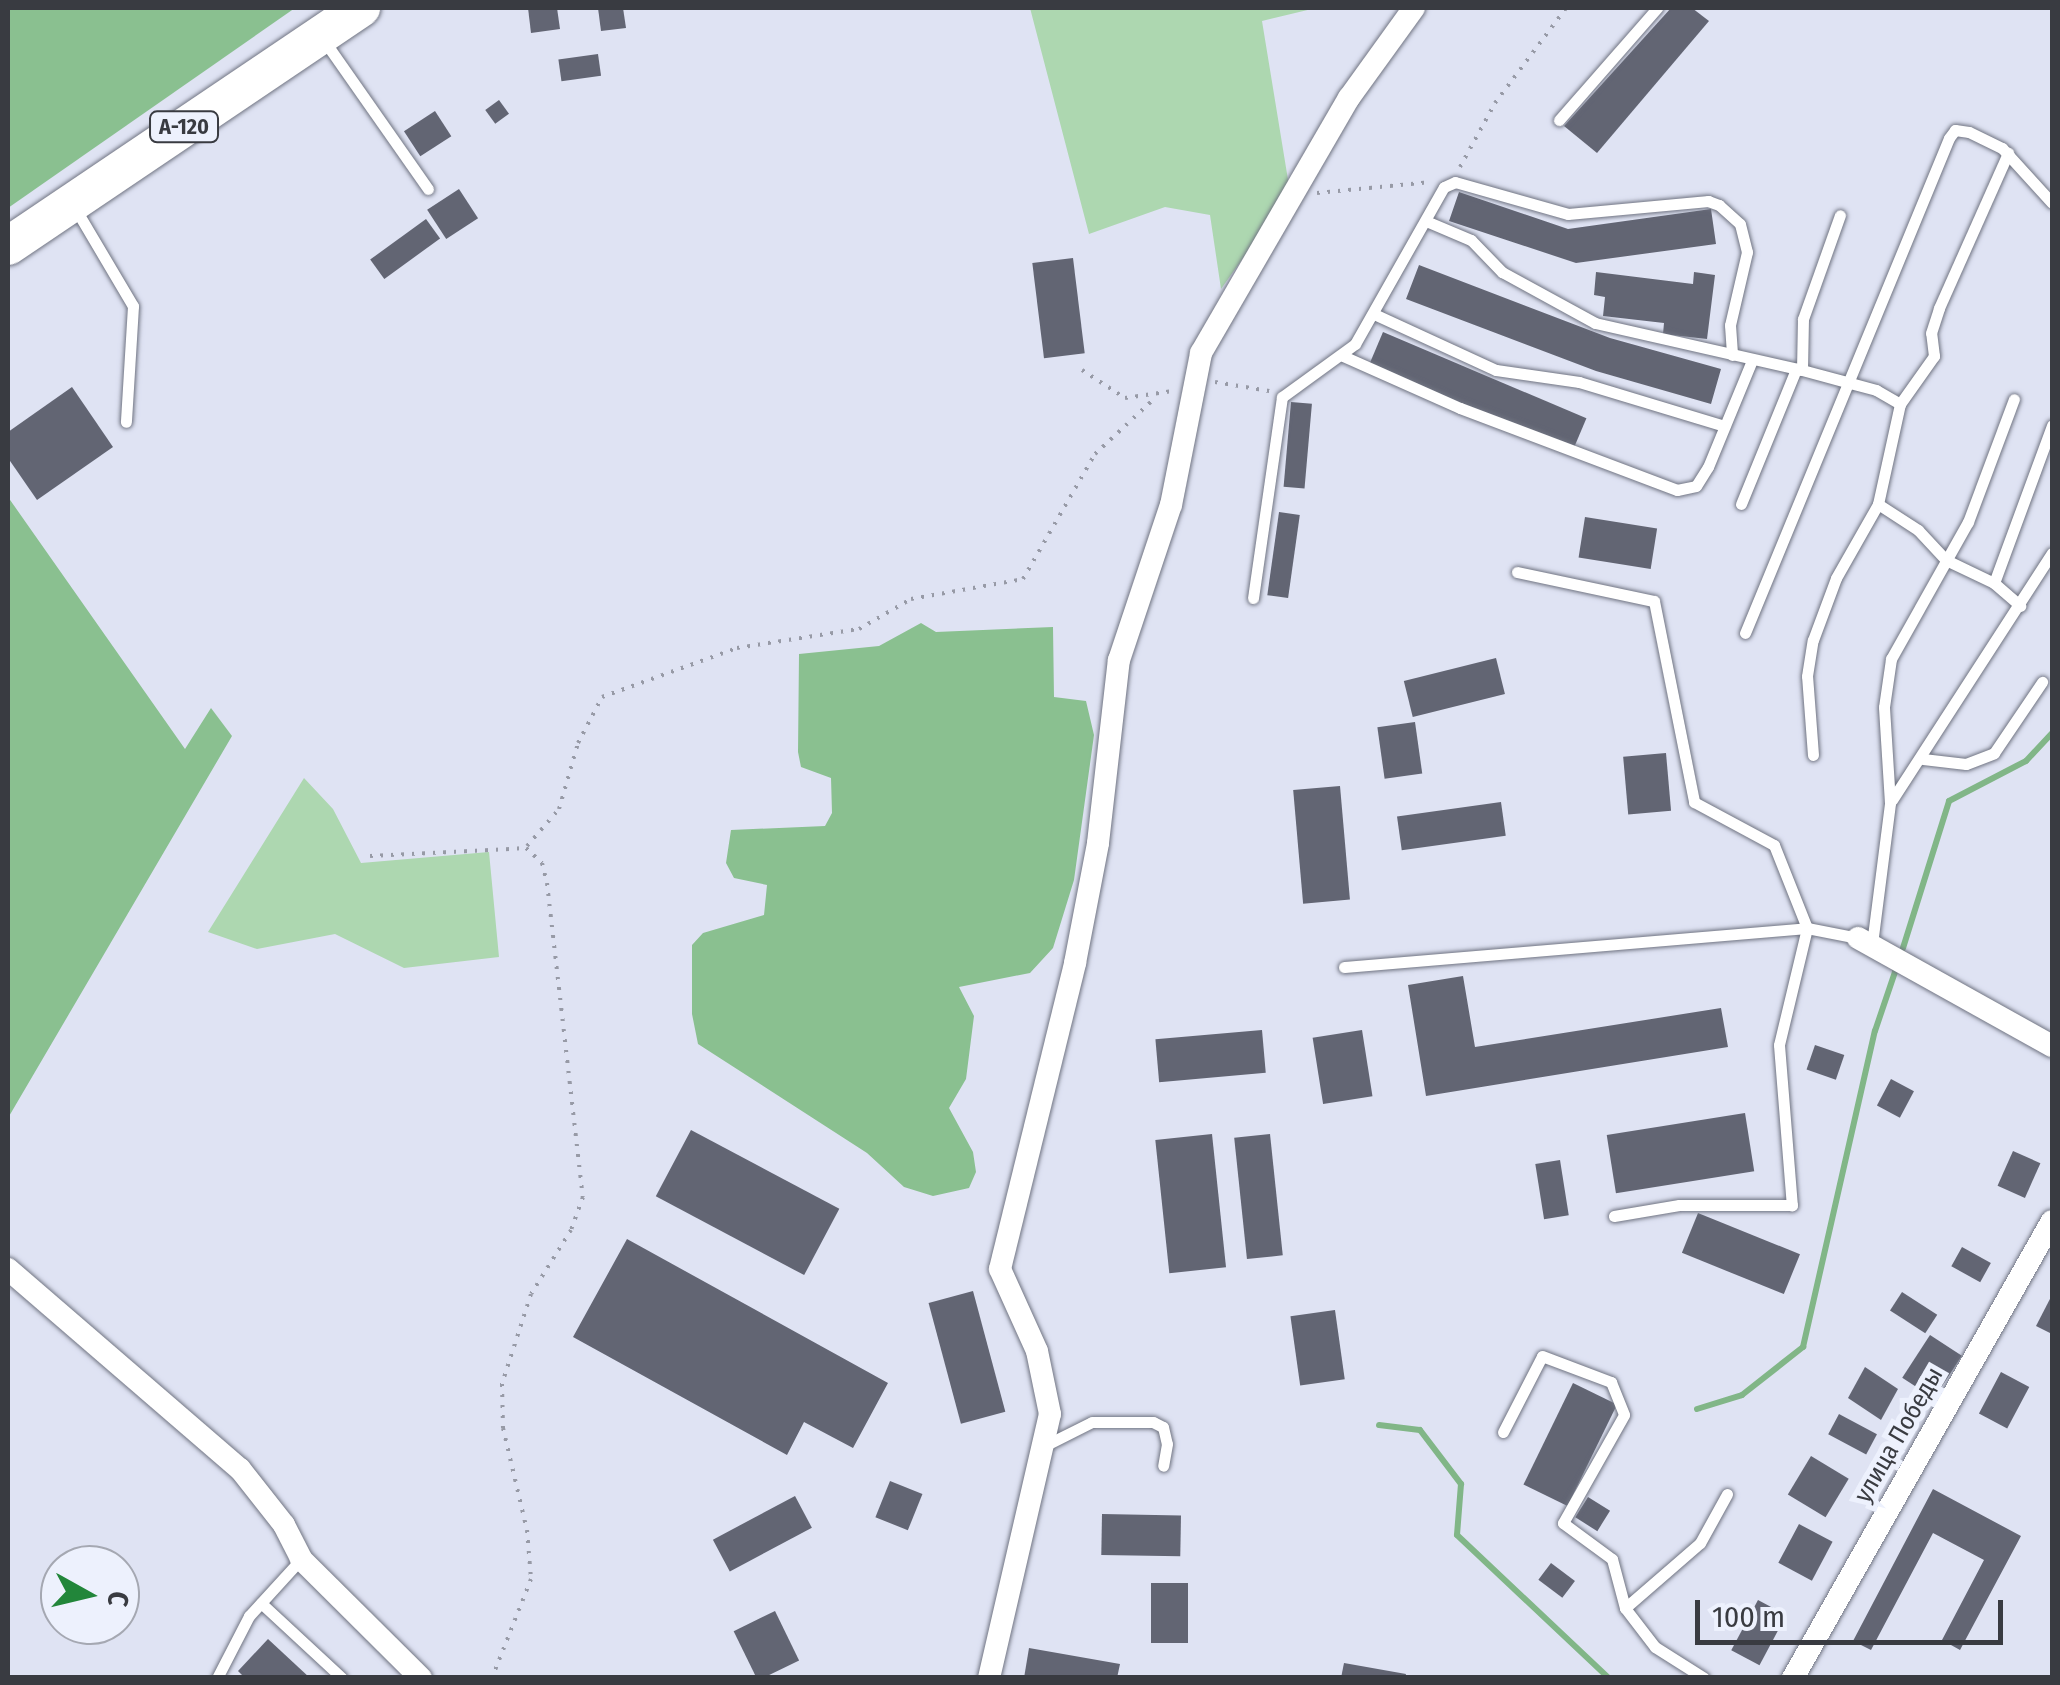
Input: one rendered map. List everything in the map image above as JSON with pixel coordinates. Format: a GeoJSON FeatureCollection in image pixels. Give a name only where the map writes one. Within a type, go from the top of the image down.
{"type":"FeatureCollection","features":[{"type":"Feature","properties":{"kind":"main road","name":"А-120"},"geometry":{"type":"LineString","coordinates":[[8,246],[361,8]]}},
{"type":"Feature","properties":{"kind":"street"},"geometry":{"type":"LineString","coordinates":[[989,1678],[1046,1445],[1048,1386],[1000,1269],[1075,963],[1120,660],[1172,505],[1201,353],[1349,98],[1414,8]]}},
{"type":"Feature","properties":{"kind":"street"},"geometry":{"type":"LineString","coordinates":[[1865,941],[2052,1046]]}},
{"type":"Feature","properties":{"kind":"street","name":"улица Победы"},"geometry":{"type":"LineString","coordinates":[[1792,1678],[2052,1220]]}},
{"type":"Feature","properties":{"kind":"street"},"geometry":{"type":"LineString","coordinates":[[8,1269],[240,1469],[284,1525],[301,1559],[421,1678]]}},
{"type":"Feature","properties":{"kind":"lane"},"geometry":{"type":"LineString","coordinates":[[1560,120],[1657,8]]}},
{"type":"Feature","properties":{"kind":"lane"},"geometry":{"type":"LineString","coordinates":[[320,35],[428,189]]}},
{"type":"Feature","properties":{"kind":"lane"},"geometry":{"type":"LineString","coordinates":[[1745,633],[1949,138],[1955,130],[1969,132],[2008,153],[2052,203]]}},
{"type":"Feature","properties":{"kind":"lane"},"geometry":{"type":"LineString","coordinates":[[1813,755],[1807,676],[1813,640],[1836,578],[1878,504],[1900,404],[1934,356],[1931,333],[1939,308],[2008,153]]}},
{"type":"Feature","properties":{"kind":"lane"},"geometry":{"type":"LineString","coordinates":[[1253,598],[1276,413],[1298,382],[1342,356],[1374,314],[1444,187],[1470,184],[1568,214],[1708,201],[1720,206],[1740,224],[1747,252],[1730,325],[1732,355]]}},
{"type":"Feature","properties":{"kind":"lane"},"geometry":{"type":"LineString","coordinates":[[71,202],[132,306],[126,422]]}},
{"type":"Feature","properties":{"kind":"lane"},"geometry":{"type":"LineString","coordinates":[[1741,504],[1800,369],[1802,320],[1840,215]]}},
{"type":"Feature","properties":{"kind":"lane"},"geometry":{"type":"LineString","coordinates":[[1426,221],[1471,240],[1502,272],[1596,323],[1800,369],[1850,383],[1900,404]]}},
{"type":"Feature","properties":{"kind":"lane"},"geometry":{"type":"LineString","coordinates":[[1374,314],[1496,370],[1579,382],[1725,426]]}},
{"type":"Feature","properties":{"kind":"lane"},"geometry":{"type":"LineString","coordinates":[[1342,356],[1443,402],[1677,490],[1696,486],[1752,360]]}},
{"type":"Feature","properties":{"kind":"lane"},"geometry":{"type":"LineString","coordinates":[[1344,967],[1807,928],[1865,941],[1890,803],[1884,707],[1891,660],[1968,522],[2014,399]]}},
{"type":"Feature","properties":{"kind":"lane"},"geometry":{"type":"LineString","coordinates":[[1994,584],[2052,425]]}},
{"type":"Feature","properties":{"kind":"lane"},"geometry":{"type":"LineString","coordinates":[[1878,504],[1918,530],[1946,560],[1994,584],[2020,606]]}},
{"type":"Feature","properties":{"kind":"lane"},"geometry":{"type":"LineString","coordinates":[[1890,803],[1923,759],[2052,553]]}},
{"type":"Feature","properties":{"kind":"lane"},"geometry":{"type":"LineString","coordinates":[[1517,572],[1654,601],[1694,802],[1774,845],[1807,928],[1779,1045],[1792,1205],[1679,1205],[1614,1216]]}},
{"type":"Feature","properties":{"kind":"lane"},"geometry":{"type":"LineString","coordinates":[[1923,759],[1966,764],[1994,754],[2042,682]]}},
{"type":"Feature","properties":{"kind":"lane"},"geometry":{"type":"LineString","coordinates":[[1504,1432],[1542,1356],[1611,1382],[1624,1415],[1564,1523],[1612,1559],[1625,1608],[1654,1647],[1704,1678]]}},
{"type":"Feature","properties":{"kind":"lane"},"geometry":{"type":"LineString","coordinates":[[1046,1445],[1092,1422],[1154,1422],[1164,1428],[1168,1444],[1163,1466]]}},
{"type":"Feature","properties":{"kind":"lane"},"geometry":{"type":"LineString","coordinates":[[1625,1608],[1700,1544],[1727,1494]]}},
{"type":"Feature","properties":{"kind":"lane"},"geometry":{"type":"LineString","coordinates":[[216,1678],[261,1603],[301,1559]]}},
{"type":"Feature","properties":{"kind":"lane"},"geometry":{"type":"LineString","coordinates":[[261,1603],[342,1678]]}},
{"type":"Feature","properties":{"kind":"path"},"geometry":{"type":"LineString","coordinates":[[1297,189],[1326,195],[1422,181],[1444,187],[1495,103],[1566,8]]}},
{"type":"Feature","properties":{"kind":"path"},"geometry":{"type":"LineString","coordinates":[[526,848],[559,809],[578,743],[602,697],[737,648],[858,629],[911,600],[1023,579],[1096,454],[1154,398]]}},
{"type":"Feature","properties":{"kind":"path"},"geometry":{"type":"LineString","coordinates":[[370,856],[526,848],[542,863],[547,882],[583,1197],[571,1230],[526,1304],[502,1384],[503,1428],[527,1530],[531,1578],[492,1678]]}},
{"type":"Feature","properties":{"kind":"green space"},"geometry":{"type":"Polygon","coordinates":[[[8,8],[295,8],[8,208],[8,8]]]}},
{"type":"Feature","properties":{"kind":"green space"},"geometry":{"type":"Polygon","coordinates":[[[1030,8],[1316,8],[1262,21],[1290,192],[1221,289],[1210,215],[1165,207],[1089,234],[1030,8]]]}},
{"type":"Feature","properties":{"kind":"green space"},"geometry":{"type":"Polygon","coordinates":[[[8,497],[185,749],[211,708],[232,736],[8,1118],[8,497]]]}},
{"type":"Feature","properties":{"kind":"green space"},"geometry":{"type":"Polygon","coordinates":[[[921,623],[936,632],[1053,627],[1054,697],[1086,701],[1094,735],[1074,880],[1053,948],[1030,973],[959,987],[974,1016],[966,1079],[949,1108],[973,1152],[976,1172],[969,1188],[933,1196],[904,1187],[867,1153],[698,1044],[692,1014],[692,945],[703,933],[764,915],[767,885],[734,878],[726,863],[731,830],[825,826],[832,813],[831,778],[801,767],[799,654],[879,646],[921,623]]]}},
{"type":"Feature","properties":{"kind":"green space"},"geometry":{"type":"Polygon","coordinates":[[[304,778],[333,809],[361,863],[489,852],[499,957],[404,968],[335,934],[257,949],[208,932],[304,778]]]}},
{"type":"Feature","properties":{"kind":"building"},"geometry":{"type":"Polygon","coordinates":[[[528,8],[557,8],[560,29],[531,33],[528,8]]]}},
{"type":"Feature","properties":{"kind":"building"},"geometry":{"type":"Polygon","coordinates":[[[598,8],[623,8],[626,28],[601,31],[598,8]]]}},
{"type":"Feature","properties":{"kind":"building"},"geometry":{"type":"Polygon","coordinates":[[[1671,8],[1692,8],[1709,21],[1597,153],[1564,126],[1671,8]]]}},
{"type":"Feature","properties":{"kind":"building"},"geometry":{"type":"Polygon","coordinates":[[[598,54],[601,76],[561,81],[558,60],[598,54]]]}},
{"type":"Feature","properties":{"kind":"building"},"geometry":{"type":"Polygon","coordinates":[[[499,100],[509,114],[495,124],[485,110],[499,100]]]}},
{"type":"Feature","properties":{"kind":"building"},"geometry":{"type":"Polygon","coordinates":[[[435,111],[451,136],[420,156],[404,131],[435,111]]]}},
{"type":"Feature","properties":{"kind":"building"},"geometry":{"type":"Polygon","coordinates":[[[459,189],[478,218],[446,239],[427,210],[459,189]]]}},
{"type":"Feature","properties":{"kind":"building"},"geometry":{"type":"Polygon","coordinates":[[[1459,192],[1568,229],[1711,209],[1716,244],[1576,263],[1449,221],[1459,192]]]}},
{"type":"Feature","properties":{"kind":"building"},"geometry":{"type":"Polygon","coordinates":[[[426,219],[440,238],[384,279],[370,260],[426,219]]]}},
{"type":"Feature","properties":{"kind":"building"},"geometry":{"type":"Polygon","coordinates":[[[1073,258],[1085,353],[1044,358],[1032,263],[1073,258]]]}},
{"type":"Feature","properties":{"kind":"building"},"geometry":{"type":"Polygon","coordinates":[[[1419,265],[1610,338],[1721,369],[1711,404],[1596,371],[1406,299],[1419,265]]]}},
{"type":"Feature","properties":{"kind":"building"},"geometry":{"type":"Polygon","coordinates":[[[1596,272],[1693,284],[1694,272],[1715,275],[1707,339],[1663,334],[1664,323],[1603,316],[1605,297],[1594,295],[1596,272]]]}},
{"type":"Feature","properties":{"kind":"building"},"geometry":{"type":"Polygon","coordinates":[[[1383,332],[1586,418],[1572,451],[1369,365],[1383,332]]]}},
{"type":"Feature","properties":{"kind":"building"},"geometry":{"type":"Polygon","coordinates":[[[72,387],[113,447],[37,500],[8,458],[8,432],[72,387]]]}},
{"type":"Feature","properties":{"kind":"building"},"geometry":{"type":"Polygon","coordinates":[[[1291,402],[1312,404],[1305,489],[1284,487],[1291,402]]]}},
{"type":"Feature","properties":{"kind":"building"},"geometry":{"type":"Polygon","coordinates":[[[1279,512],[1300,515],[1288,598],[1267,595],[1279,512]]]}},
{"type":"Feature","properties":{"kind":"building"},"geometry":{"type":"Polygon","coordinates":[[[1585,517],[1657,528],[1651,569],[1579,557],[1585,517]]]}},
{"type":"Feature","properties":{"kind":"building"},"geometry":{"type":"Polygon","coordinates":[[[1496,658],[1505,694],[1413,717],[1404,681],[1496,658]]]}},
{"type":"Feature","properties":{"kind":"building"},"geometry":{"type":"Polygon","coordinates":[[[1415,722],[1422,773],[1385,779],[1377,727],[1415,722]]]}},
{"type":"Feature","properties":{"kind":"building"},"geometry":{"type":"Polygon","coordinates":[[[1666,753],[1671,811],[1628,815],[1623,757],[1666,753]]]}},
{"type":"Feature","properties":{"kind":"building"},"geometry":{"type":"Polygon","coordinates":[[[1340,786],[1350,900],[1303,904],[1293,790],[1340,786]]]}},
{"type":"Feature","properties":{"kind":"building"},"geometry":{"type":"Polygon","coordinates":[[[1501,802],[1506,836],[1402,850],[1397,817],[1501,802]]]}},
{"type":"Feature","properties":{"kind":"building"},"geometry":{"type":"Polygon","coordinates":[[[1463,976],[1475,1047],[1721,1008],[1728,1047],[1426,1096],[1408,985],[1463,976]]]}},
{"type":"Feature","properties":{"kind":"building"},"geometry":{"type":"Polygon","coordinates":[[[1262,1030],[1266,1073],[1159,1082],[1155,1039],[1262,1030]]]}},
{"type":"Feature","properties":{"kind":"building"},"geometry":{"type":"Polygon","coordinates":[[[1362,1030],[1372,1096],[1323,1104],[1313,1038],[1362,1030]]]}},
{"type":"Feature","properties":{"kind":"building"},"geometry":{"type":"Polygon","coordinates":[[[1815,1045],[1844,1055],[1836,1080],[1807,1070],[1815,1045]]]}},
{"type":"Feature","properties":{"kind":"building"},"geometry":{"type":"Polygon","coordinates":[[[1891,1079],[1914,1091],[1900,1118],[1877,1105],[1891,1079]]]}},
{"type":"Feature","properties":{"kind":"building"},"geometry":{"type":"Polygon","coordinates":[[[1745,1113],[1754,1171],[1616,1193],[1607,1135],[1745,1113]]]}},
{"type":"Feature","properties":{"kind":"building"},"geometry":{"type":"Polygon","coordinates":[[[691,1130],[839,1209],[804,1275],[656,1196],[691,1130]]]}},
{"type":"Feature","properties":{"kind":"building"},"geometry":{"type":"Polygon","coordinates":[[[1212,1134],[1226,1267],[1169,1273],[1155,1140],[1212,1134]]]}},
{"type":"Feature","properties":{"kind":"building"},"geometry":{"type":"Polygon","coordinates":[[[1270,1134],[1283,1255],[1247,1259],[1234,1138],[1270,1134]]]}},
{"type":"Feature","properties":{"kind":"building"},"geometry":{"type":"Polygon","coordinates":[[[2013,1151],[2040,1163],[2025,1198],[1998,1186],[2013,1151]]]}},
{"type":"Feature","properties":{"kind":"building"},"geometry":{"type":"Polygon","coordinates":[[[1560,1160],[1569,1215],[1544,1219],[1535,1164],[1560,1160]]]}},
{"type":"Feature","properties":{"kind":"building"},"geometry":{"type":"Polygon","coordinates":[[[1698,1213],[1800,1254],[1784,1294],[1682,1253],[1698,1213]]]}},
{"type":"Feature","properties":{"kind":"building"},"geometry":{"type":"Polygon","coordinates":[[[627,1239],[888,1383],[853,1448],[804,1422],[787,1455],[573,1337],[627,1239]]]}},
{"type":"Feature","properties":{"kind":"building"},"geometry":{"type":"Polygon","coordinates":[[[1962,1247],[1991,1263],[1980,1282],[1951,1266],[1962,1247]]]}},
{"type":"Feature","properties":{"kind":"building"},"geometry":{"type":"Polygon","coordinates":[[[973,1291],[1005,1412],[961,1424],[929,1303],[973,1291]]]}},
{"type":"Feature","properties":{"kind":"building"},"geometry":{"type":"Polygon","coordinates":[[[1902,1292],[1937,1315],[1925,1333],[1890,1310],[1902,1292]]]}},
{"type":"Feature","properties":{"kind":"building"},"geometry":{"type":"Polygon","coordinates":[[[2052,1295],[2052,1334],[2036,1326],[2052,1295]]]}},
{"type":"Feature","properties":{"kind":"building"},"geometry":{"type":"Polygon","coordinates":[[[1335,1310],[1345,1379],[1300,1386],[1290,1316],[1335,1310]]]}},
{"type":"Feature","properties":{"kind":"building"},"geometry":{"type":"Polygon","coordinates":[[[1930,1335],[1962,1356],[1934,1398],[1902,1378],[1930,1335]]]}},
{"type":"Feature","properties":{"kind":"building"},"geometry":{"type":"Polygon","coordinates":[[[1865,1367],[1898,1389],[1881,1420],[1848,1398],[1865,1367]]]}},
{"type":"Feature","properties":{"kind":"building"},"geometry":{"type":"Polygon","coordinates":[[[2001,1372],[2029,1387],[2007,1429],[1979,1413],[2001,1372]]]}},
{"type":"Feature","properties":{"kind":"building"},"geometry":{"type":"Polygon","coordinates":[[[1573,1383],[1617,1404],[1568,1506],[1523,1485],[1573,1383]]]}},
{"type":"Feature","properties":{"kind":"building"},"geometry":{"type":"Polygon","coordinates":[[[1839,1414],[1877,1434],[1866,1454],[1828,1434],[1839,1414]]]}},
{"type":"Feature","properties":{"kind":"building"},"geometry":{"type":"Polygon","coordinates":[[[1811,1456],[1849,1479],[1826,1517],[1788,1495],[1811,1456]]]}},
{"type":"Feature","properties":{"kind":"building"},"geometry":{"type":"Polygon","coordinates":[[[890,1481],[922,1494],[908,1530],[875,1517],[890,1481]]]}},
{"type":"Feature","properties":{"kind":"building"},"geometry":{"type":"Polygon","coordinates":[[[1933,1489],[2021,1536],[1960,1650],[1942,1640],[1984,1560],[1933,1533],[1871,1650],[1853,1641],[1933,1489]]]}},
{"type":"Feature","properties":{"kind":"building"},"geometry":{"type":"Polygon","coordinates":[[[795,1496],[812,1528],[730,1571],[713,1540],[795,1496]]]}},
{"type":"Feature","properties":{"kind":"building"},"geometry":{"type":"Polygon","coordinates":[[[1588,1497],[1610,1511],[1597,1531],[1575,1517],[1588,1497]]]}},
{"type":"Feature","properties":{"kind":"building"},"geometry":{"type":"Polygon","coordinates":[[[1102,1514],[1181,1515],[1180,1556],[1101,1555],[1102,1514]]]}},
{"type":"Feature","properties":{"kind":"building"},"geometry":{"type":"Polygon","coordinates":[[[1799,1524],[1833,1542],[1812,1581],[1778,1563],[1799,1524]]]}},
{"type":"Feature","properties":{"kind":"building"},"geometry":{"type":"Polygon","coordinates":[[[1551,1563],[1575,1581],[1562,1598],[1538,1580],[1551,1563]]]}},
{"type":"Feature","properties":{"kind":"building"},"geometry":{"type":"Polygon","coordinates":[[[1151,1583],[1188,1583],[1188,1643],[1151,1643],[1151,1583]]]}},
{"type":"Feature","properties":{"kind":"building"},"geometry":{"type":"Polygon","coordinates":[[[1758,1600],[1786,1615],[1759,1665],[1731,1650],[1758,1600]]]}},
{"type":"Feature","properties":{"kind":"building"},"geometry":{"type":"Polygon","coordinates":[[[775,1611],[799,1660],[756,1678],[734,1631],[775,1611]]]}},
{"type":"Feature","properties":{"kind":"building"},"geometry":{"type":"Polygon","coordinates":[[[268,1639],[310,1678],[245,1678],[238,1671],[268,1639]]]}},
{"type":"Feature","properties":{"kind":"building"},"geometry":{"type":"Polygon","coordinates":[[[1029,1648],[1120,1664],[1117,1678],[1024,1678],[1029,1648]]]}},
{"type":"Feature","properties":{"kind":"building"},"geometry":{"type":"Polygon","coordinates":[[[1344,1663],[1406,1674],[1405,1678],[1341,1678],[1344,1663]]]}},
{"type":"Feature","properties":{"kind":"waterway"},"geometry":{"type":"LineString","coordinates":[[1903,948],[1949,801],[2026,761],[2052,733]]}},
{"type":"Feature","properties":{"kind":"waterway"},"geometry":{"type":"LineString","coordinates":[[1697,1409],[1742,1395],[1803,1347],[1875,1031],[1896,969]]}},
{"type":"Feature","properties":{"kind":"waterway"},"geometry":{"type":"LineString","coordinates":[[1379,1425],[1420,1430],[1461,1484],[1457,1535],[1609,1678]]}}]}
